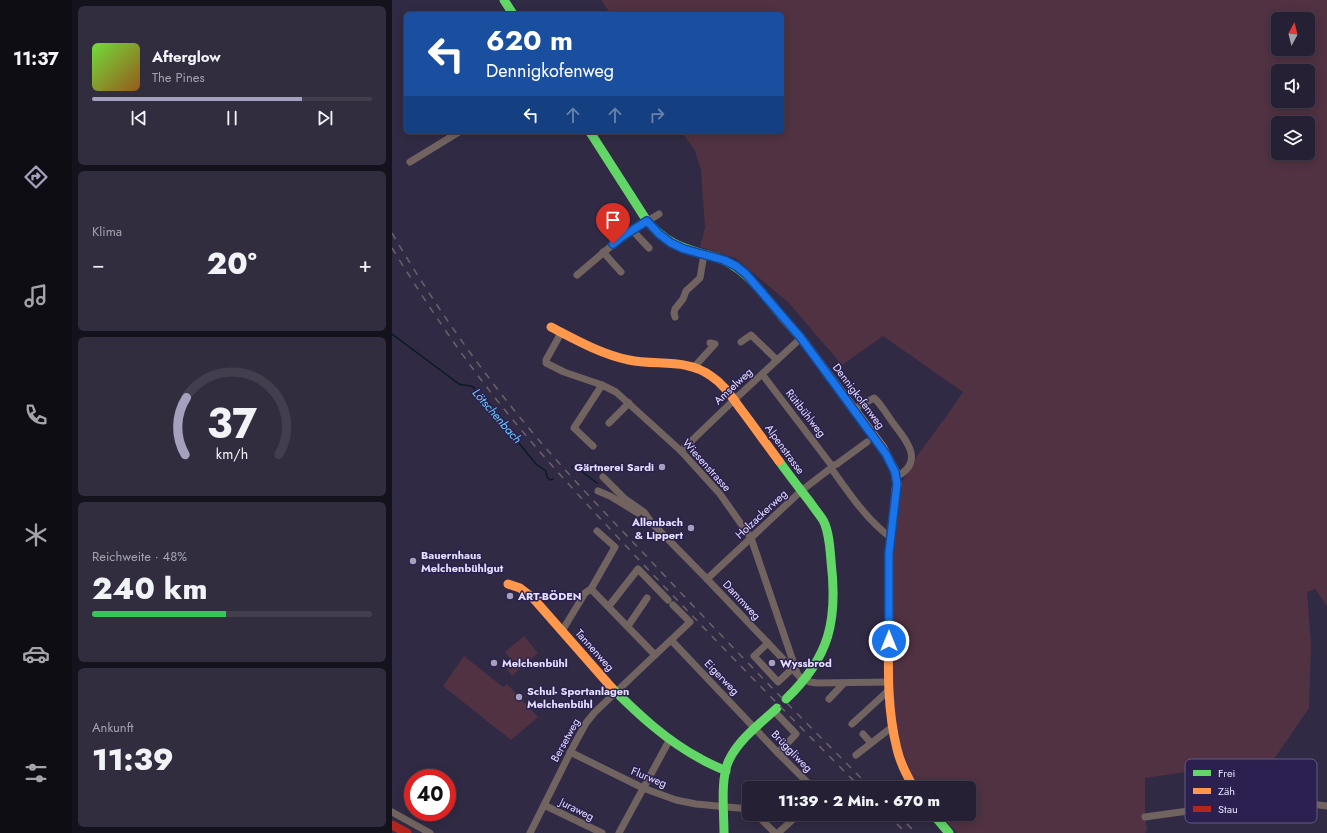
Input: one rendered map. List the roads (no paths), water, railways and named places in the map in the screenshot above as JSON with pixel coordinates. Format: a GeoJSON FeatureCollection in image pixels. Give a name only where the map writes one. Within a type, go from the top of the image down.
{"type":"FeatureCollection","features":[{"type":"Feature","properties":{"kind":"main road"},"geometry":{"type":"LineString","coordinates":[[504,0],[512,12]]}},
{"type":"Feature","properties":{"kind":"main road","name":"Dennigkofenweg"},"geometry":{"type":"LineString","coordinates":[[591,134],[647,221],[659,234],[671,243],[684,249],[724,260],[743,271],[801,338],[886,454],[896,477],[896,492],[890,537],[889,565],[889,686],[892,726],[900,760],[910,781]]}},
{"type":"Feature","properties":{"kind":"main road","name":"Alpenstrasse"},"geometry":{"type":"LineString","coordinates":[[551,328],[604,353],[628,361],[684,363],[694,366],[714,377],[723,385],[823,520],[828,535],[832,569],[832,607],[828,635],[824,650],[809,675],[786,699]]}},
{"type":"Feature","properties":{"kind":"main road","name":"Tannenweg"},"geometry":{"type":"LineString","coordinates":[[508,584],[513,584],[537,602],[616,692],[634,710],[670,739],[707,763],[726,771]]}},
{"type":"Feature","properties":{"kind":"main road"},"geometry":{"type":"LineString","coordinates":[[724,833],[726,771],[729,760],[756,728],[776,709]]}},
{"type":"Feature","properties":{"kind":"main road"},"geometry":{"type":"LineString","coordinates":[[939,821],[949,833]]}},
{"type":"Feature","properties":{"kind":"main road"},"geometry":{"type":"LineString","coordinates":[[392,825],[407,833]]}},
{"type":"Feature","properties":{"kind":"street"},"geometry":{"type":"LineString","coordinates":[[410,162],[456,134]]}},
{"type":"Feature","properties":{"kind":"street"},"geometry":{"type":"LineString","coordinates":[[576,275],[632,230],[659,214]]}},
{"type":"Feature","properties":{"kind":"street"},"geometry":{"type":"LineString","coordinates":[[632,230],[649,248]]}},
{"type":"Feature","properties":{"kind":"street"},"geometry":{"type":"LineString","coordinates":[[603,252],[621,272]]}},
{"type":"Feature","properties":{"kind":"street"},"geometry":{"type":"LineString","coordinates":[[675,317],[675,309],[683,299],[686,291],[700,278],[704,254]]}},
{"type":"Feature","properties":{"kind":"street","name":"Wiesenstrasse"},"geometry":{"type":"LineString","coordinates":[[561,332],[546,360],[546,363],[564,372],[602,385],[616,392],[681,451],[720,494],[751,538],[795,671]]}},
{"type":"Feature","properties":{"kind":"street"},"geometry":{"type":"LineString","coordinates":[[741,342],[751,335],[777,360]]}},
{"type":"Feature","properties":{"kind":"street","name":"Amselweg"},"geometry":{"type":"LineString","coordinates":[[681,451],[801,338]]}},
{"type":"Feature","properties":{"kind":"street"},"geometry":{"type":"LineString","coordinates":[[694,366],[715,344],[710,343]]}},
{"type":"Feature","properties":{"kind":"street","name":"Rütibühlweg"},"geometry":{"type":"LineString","coordinates":[[762,374],[832,467]]}},
{"type":"Feature","properties":{"kind":"street"},"geometry":{"type":"LineString","coordinates":[[593,446],[574,428],[602,385]]}},
{"type":"Feature","properties":{"kind":"street"},"geometry":{"type":"LineString","coordinates":[[854,409],[874,398],[906,440],[911,450],[911,462],[905,471],[896,477]]}},
{"type":"Feature","properties":{"kind":"street"},"geometry":{"type":"LineString","coordinates":[[609,423],[629,404]]}},
{"type":"Feature","properties":{"kind":"street","name":"Holzackerweg"},"geometry":{"type":"LineString","coordinates":[[708,579],[801,491],[867,442]]}},
{"type":"Feature","properties":{"kind":"street"},"geometry":{"type":"LineString","coordinates":[[832,467],[861,509],[882,531],[890,537]]}},
{"type":"Feature","properties":{"kind":"street","name":"Dammweg"},"geometry":{"type":"LineString","coordinates":[[603,476],[624,498],[644,512],[651,522],[708,579],[801,678],[805,680]]}},
{"type":"Feature","properties":{"kind":"street"},"geometry":{"type":"LineString","coordinates":[[598,491],[610,496],[651,522]]}},
{"type":"Feature","properties":{"kind":"street"},"geometry":{"type":"LineString","coordinates":[[562,631],[586,593],[592,589],[615,546],[597,531]]}},
{"type":"Feature","properties":{"kind":"street"},"geometry":{"type":"LineString","coordinates":[[592,589],[655,655],[690,622],[638,569],[609,606]]}},
{"type":"Feature","properties":{"kind":"street"},"geometry":{"type":"LineString","coordinates":[[628,626],[646,598]]}},
{"type":"Feature","properties":{"kind":"street","name":"Eigerweg"},"geometry":{"type":"LineString","coordinates":[[671,640],[756,728]]}},
{"type":"Feature","properties":{"kind":"street"},"geometry":{"type":"LineString","coordinates":[[768,643],[754,656],[778,682],[795,671]]}},
{"type":"Feature","properties":{"kind":"street","name":"Bersetweg"},"geometry":{"type":"LineString","coordinates":[[530,833],[570,752],[590,717],[655,655]]}},
{"type":"Feature","properties":{"kind":"street"},"geometry":{"type":"LineString","coordinates":[[805,680],[817,683],[889,686]]}},
{"type":"Feature","properties":{"kind":"street"},"geometry":{"type":"LineString","coordinates":[[829,699],[844,683]]}},
{"type":"Feature","properties":{"kind":"street"},"geometry":{"type":"LineString","coordinates":[[852,724],[889,686]]}},
{"type":"Feature","properties":{"kind":"street"},"geometry":{"type":"LineString","coordinates":[[776,709],[796,734],[778,753]]}},
{"type":"Feature","properties":{"kind":"street"},"geometry":{"type":"LineString","coordinates":[[856,755],[892,726]]}},
{"type":"Feature","properties":{"kind":"street","name":"Brüggliweg"},"geometry":{"type":"LineString","coordinates":[[756,728],[806,781]]}},
{"type":"Feature","properties":{"kind":"street"},"geometry":{"type":"LineString","coordinates":[[862,734],[871,743]]}},
{"type":"Feature","properties":{"kind":"street"},"geometry":{"type":"LineString","coordinates":[[619,833],[670,739]]}},
{"type":"Feature","properties":{"kind":"street","name":"Flurweg"},"geometry":{"type":"LineString","coordinates":[[570,752],[643,788],[684,802],[724,808]]}},
{"type":"Feature","properties":{"kind":"street","name":"Juraweg"},"geometry":{"type":"LineString","coordinates":[[544,805],[602,833]]}},
{"type":"Feature","properties":{"kind":"street"},"geometry":{"type":"LineString","coordinates":[[1317,805],[1327,806]]}},
{"type":"Feature","properties":{"kind":"street"},"geometry":{"type":"LineString","coordinates":[[724,808],[742,809]]}},
{"type":"Feature","properties":{"kind":"street"},"geometry":{"type":"LineString","coordinates":[[1145,817],[1185,811]]}},
{"type":"Feature","properties":{"kind":"street"},"geometry":{"type":"LineString","coordinates":[[392,812],[430,833]]}},
{"type":"Feature","properties":{"kind":"street"},"geometry":{"type":"LineString","coordinates":[[763,821],[775,833]]}},
{"type":"Feature","properties":{"kind":"street"},"geometry":{"type":"LineString","coordinates":[[778,833],[791,821]]}},
{"type":"Feature","properties":{"kind":"waterway","name":"Lötschenbach"},"geometry":{"type":"LineString","coordinates":[[392,334],[459,384],[473,387],[478,396],[486,400],[492,407],[496,418],[503,427],[513,437],[518,439],[518,442],[536,464],[546,471],[547,477],[550,480],[553,479]]}},
{"type":"Feature","properties":{"kind":"waterway","name":"Lötschenbach"},"geometry":{"type":"LineString","coordinates":[[572,467],[577,468],[597,483]]}},
{"type":"Feature","properties":{"kind":"railway"},"geometry":{"type":"LineString","coordinates":[[392,233],[458,336],[494,385],[546,448],[704,618],[864,781]]}},
{"type":"Feature","properties":{"kind":"railway"},"geometry":{"type":"LineString","coordinates":[[392,248],[455,344],[496,399],[531,442],[669,591],[854,781]]}},
{"type":"Feature","properties":{"kind":"railway"},"geometry":{"type":"LineString","coordinates":[[894,821],[906,833]]}},
{"type":"Feature","properties":{"kind":"railway"},"geometry":{"type":"LineString","coordinates":[[904,821],[916,833]]}},
{"type":"Feature","properties":{"kind":"place","name":"Gärtnerei Sardi"},"geometry":{"type":"Point","coordinates":[662,467]}},
{"type":"Feature","properties":{"kind":"place","name":"Allenbach & Lippert"},"geometry":{"type":"Point","coordinates":[691,528]}},
{"type":"Feature","properties":{"kind":"place","name":"Bauernhaus Melchenbühlgut"},"geometry":{"type":"Point","coordinates":[413,561]}},
{"type":"Feature","properties":{"kind":"place","name":"ART-BÖDEN"},"geometry":{"type":"Point","coordinates":[510,596]}},
{"type":"Feature","properties":{"kind":"place","name":"Melchenbühl"},"geometry":{"type":"Point","coordinates":[494,663]}},
{"type":"Feature","properties":{"kind":"place","name":"Wyssbrod"},"geometry":{"type":"Point","coordinates":[772,663]}},
{"type":"Feature","properties":{"kind":"place","name":"Schul- Sportanlagen Melchenbühl"},"geometry":{"type":"Point","coordinates":[519,697]}}]}
